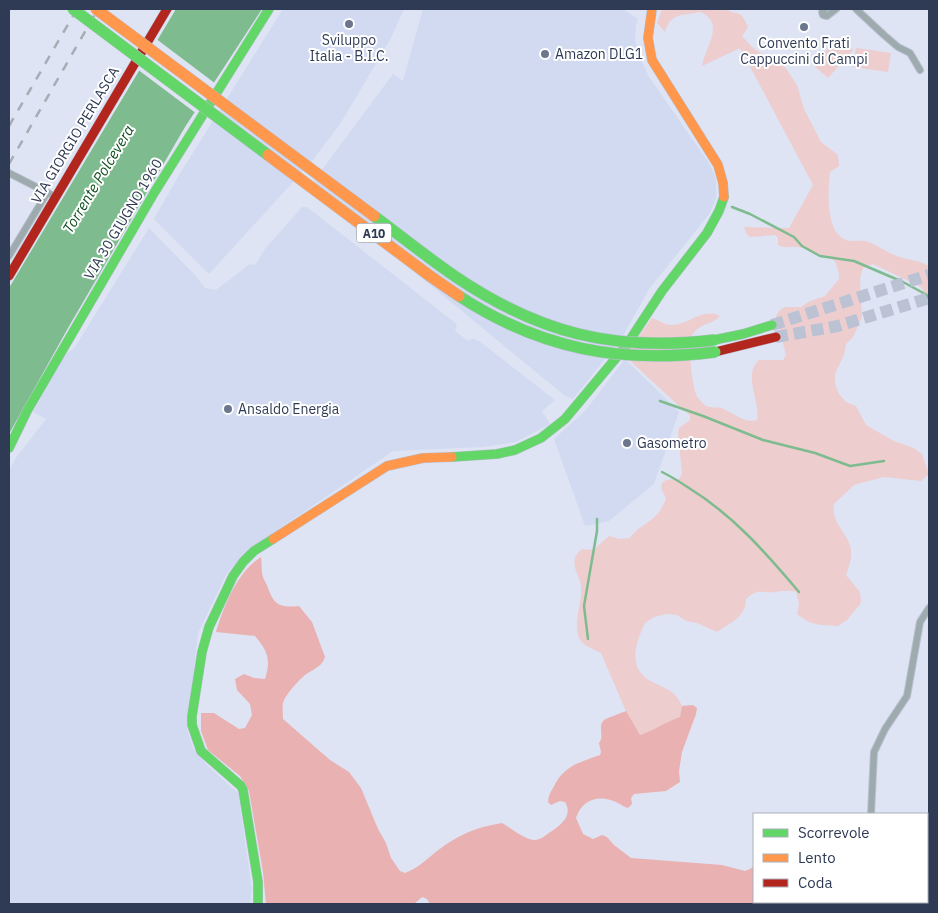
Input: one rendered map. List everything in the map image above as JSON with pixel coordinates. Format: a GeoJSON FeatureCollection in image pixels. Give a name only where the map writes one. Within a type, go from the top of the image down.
{"type":"FeatureCollection","features":[{"type":"Feature","properties":{"kind":"main road","name":"A10"},"geometry":{"type":"LineString","coordinates":[[73,9],[430,276],[493,316],[542,338],[596,353],[630,357],[664,358],[714,346],[776,337]]}},
{"type":"Feature","properties":{"kind":"main road","name":"A10"},"geometry":{"type":"LineString","coordinates":[[96,9],[448,271],[513,310],[555,328],[602,340],[655,345],[686,344],[714,346],[772,325]]}},
{"type":"Feature","properties":{"kind":"main road","name":"VIA GIORGIO PERLASCA"},"geometry":{"type":"LineString","coordinates":[[9,276],[51,195],[167,9]]}},
{"type":"Feature","properties":{"kind":"main road","name":"VIA 30 GIUGNO 1960"},"geometry":{"type":"LineString","coordinates":[[9,448],[27,412],[154,193],[269,9]]}},
{"type":"Feature","properties":{"kind":"main road"},"geometry":{"type":"LineString","coordinates":[[258,904],[258,882],[243,790],[241,786],[201,751],[192,725],[202,652],[209,628],[233,576],[254,551],[387,466],[412,459],[511,452],[538,440],[554,429],[574,410],[624,347],[667,284],[713,222],[723,200],[723,178],[718,164],[651,58],[647,37],[652,9]]}},
{"type":"Feature","properties":{"kind":"street"},"geometry":{"type":"LineString","coordinates":[[825,9],[822,12],[827,16],[836,9]]}},
{"type":"Feature","properties":{"kind":"street"},"geometry":{"type":"LineString","coordinates":[[856,9],[898,47],[910,53],[920,70]]}},
{"type":"Feature","properties":{"kind":"street"},"geometry":{"type":"LineString","coordinates":[[9,173],[51,195],[9,256]]}},
{"type":"Feature","properties":{"kind":"street"},"geometry":{"type":"LineString","coordinates":[[871,813],[874,752],[885,730],[907,696],[920,622],[929,608]]}},
{"type":"Feature","properties":{"kind":"shaded area"},"geometry":{"type":"Polygon","coordinates":[[[283,9],[404,9],[391,38],[342,121],[313,160],[209,274],[154,219],[179,175],[283,9]]]}},
{"type":"Feature","properties":{"kind":"shaded area"},"geometry":{"type":"Polygon","coordinates":[[[423,9],[623,9],[638,19],[635,40],[649,77],[709,163],[716,179],[716,198],[710,213],[649,289],[623,336],[573,399],[565,396],[395,256],[313,182],[393,74],[403,81],[423,9]]]}},
{"type":"Feature","properties":{"kind":"shaded area"},"geometry":{"type":"Polygon","coordinates":[[[662,9],[727,9],[740,14],[748,27],[742,36],[752,47],[785,67],[797,85],[804,109],[821,142],[838,155],[839,166],[830,172],[829,210],[834,229],[839,236],[848,241],[869,242],[897,256],[929,266],[929,300],[921,287],[873,264],[863,268],[860,278],[862,317],[853,337],[846,344],[844,355],[835,374],[835,384],[839,394],[846,402],[856,406],[866,425],[894,441],[914,448],[922,454],[929,474],[921,481],[884,477],[854,485],[834,504],[835,518],[851,548],[846,575],[860,592],[861,603],[847,620],[838,626],[816,624],[802,618],[797,614],[799,603],[796,592],[788,591],[761,592],[750,595],[746,599],[741,615],[717,632],[697,623],[686,621],[677,615],[666,614],[654,617],[645,623],[635,653],[638,668],[649,680],[672,692],[682,706],[680,717],[640,735],[628,716],[601,653],[587,646],[579,638],[577,623],[581,588],[574,562],[582,549],[593,550],[609,536],[620,539],[630,538],[659,512],[666,498],[661,488],[662,483],[666,480],[679,479],[682,474],[678,433],[679,428],[690,420],[690,415],[625,356],[652,318],[671,325],[701,315],[713,314],[720,316],[696,330],[691,339],[691,366],[696,393],[706,406],[721,408],[748,420],[757,420],[757,405],[752,381],[754,366],[759,360],[783,360],[786,355],[776,316],[785,307],[801,307],[810,301],[825,296],[839,279],[835,261],[816,252],[778,245],[776,235],[750,237],[746,233],[744,227],[789,228],[813,185],[740,48],[702,66],[713,29],[708,17],[700,12],[678,16],[670,21],[665,32],[657,23],[662,9]]]}},
{"type":"Feature","properties":{"kind":"shaded area"},"geometry":{"type":"Polygon","coordinates":[[[838,37],[853,50],[828,78],[813,65],[838,37]]]}},
{"type":"Feature","properties":{"kind":"shaded area"},"geometry":{"type":"Polygon","coordinates":[[[856,48],[891,53],[888,72],[853,67],[856,48]]]}},
{"type":"Feature","properties":{"kind":"shaded area","name":"Ansaldo Energia"},"geometry":{"type":"Polygon","coordinates":[[[302,207],[307,207],[454,322],[457,325],[455,331],[467,340],[474,339],[479,341],[555,400],[542,411],[550,424],[516,442],[483,447],[393,451],[251,548],[227,573],[198,633],[187,729],[193,748],[208,766],[238,793],[252,889],[250,904],[9,904],[9,471],[15,459],[46,419],[33,412],[65,355],[75,347],[149,228],[195,275],[205,288],[216,290],[250,264],[255,265],[265,249],[302,207]]]}},
{"type":"Feature","properties":{"kind":"shaded area"},"geometry":{"type":"Polygon","coordinates":[[[625,359],[679,412],[654,484],[609,521],[585,526],[554,439],[585,411],[625,359]]]}},
{"type":"Feature","properties":{"kind":"shaded area"},"geometry":{"type":"Polygon","coordinates":[[[261,557],[263,577],[275,602],[282,606],[299,606],[312,622],[325,657],[320,665],[301,678],[287,696],[283,703],[283,719],[330,760],[349,772],[361,788],[391,858],[400,871],[405,873],[414,869],[460,836],[492,825],[502,823],[526,838],[537,840],[542,838],[559,825],[567,815],[568,811],[565,802],[560,801],[551,805],[548,802],[557,780],[573,766],[600,755],[599,743],[601,740],[601,726],[604,720],[626,711],[640,735],[680,717],[682,706],[693,705],[697,708],[696,714],[682,752],[679,771],[680,782],[666,791],[634,794],[631,798],[632,804],[628,808],[612,800],[599,799],[587,802],[576,818],[583,834],[593,839],[602,835],[607,837],[631,858],[722,865],[745,871],[753,867],[753,903],[854,904],[430,904],[427,899],[422,897],[414,904],[266,904],[263,872],[249,791],[240,776],[208,750],[201,731],[201,713],[214,713],[239,729],[245,728],[252,715],[250,704],[237,690],[235,679],[244,674],[254,678],[265,679],[268,666],[267,656],[263,646],[255,636],[216,632],[232,590],[253,563],[261,557]]]}},
{"type":"Feature","properties":{"kind":"water","name":"Torrente Polcevera"},"geometry":{"type":"Polygon","coordinates":[[[176,9],[262,9],[185,127],[68,328],[9,434],[9,288],[176,9]]]}},
{"type":"Feature","properties":{"kind":"pier"},"geometry":{"type":"Polygon","coordinates":[[[155,38],[216,84],[197,114],[137,69],[155,38]]]}},
{"type":"Feature","properties":{"kind":"waterway"},"geometry":{"type":"LineString","coordinates":[[732,207],[750,214],[794,237],[802,246],[820,256],[854,261],[903,282],[927,295],[929,300]]}},
{"type":"Feature","properties":{"kind":"waterway"},"geometry":{"type":"LineString","coordinates":[[660,401],[763,440],[815,453],[850,466],[884,461]]}},
{"type":"Feature","properties":{"kind":"waterway"},"geometry":{"type":"LineString","coordinates":[[662,472],[705,499],[735,523],[799,592]]}},
{"type":"Feature","properties":{"kind":"waterway"},"geometry":{"type":"LineString","coordinates":[[588,639],[584,606],[597,531],[597,519]]}},
{"type":"Feature","properties":{"kind":"tunnel"},"geometry":{"type":"LineString","coordinates":[[772,325],[929,275]]}},
{"type":"Feature","properties":{"kind":"tunnel"},"geometry":{"type":"LineString","coordinates":[[776,337],[838,326],[929,298]]}},
{"type":"Feature","properties":{"kind":"railway"},"geometry":{"type":"LineString","coordinates":[[9,126],[77,9]]}},
{"type":"Feature","properties":{"kind":"railway"},"geometry":{"type":"LineString","coordinates":[[9,164],[98,9]]}},
{"type":"Feature","properties":{"kind":"traffic: fast"},"geometry":{"type":"LineString","coordinates":[[73,9],[268,155]]}},
{"type":"Feature","properties":{"kind":"traffic: fast"},"geometry":{"type":"LineString","coordinates":[[9,448],[27,411],[154,193],[269,9]]}},
{"type":"Feature","properties":{"kind":"traffic: fast"},"geometry":{"type":"LineString","coordinates":[[452,457],[497,454],[515,450],[541,438],[565,419],[626,346],[662,291],[707,233],[724,197]]}},
{"type":"Feature","properties":{"kind":"traffic: fast"},"geometry":{"type":"LineString","coordinates":[[374,216],[456,277],[517,312],[548,325],[610,340],[643,343],[714,340]]}},
{"type":"Feature","properties":{"kind":"traffic: fast"},"geometry":{"type":"LineString","coordinates":[[459,296],[489,314],[520,329],[582,348],[614,354],[646,356],[715,352]]}},
{"type":"Feature","properties":{"kind":"traffic: fast"},"geometry":{"type":"LineString","coordinates":[[714,340],[772,325]]}},
{"type":"Feature","properties":{"kind":"traffic: fast"},"geometry":{"type":"LineString","coordinates":[[258,904],[258,882],[243,790],[241,786],[201,751],[192,725],[192,716],[202,652],[209,627],[233,576],[243,562],[254,551],[273,539]]}},
{"type":"Feature","properties":{"kind":"traffic: slow"},"geometry":{"type":"LineString","coordinates":[[96,9],[374,216]]}},
{"type":"Feature","properties":{"kind":"traffic: slow"},"geometry":{"type":"LineString","coordinates":[[652,9],[648,38],[652,60],[718,165],[723,183],[724,197]]}},
{"type":"Feature","properties":{"kind":"traffic: slow"},"geometry":{"type":"LineString","coordinates":[[268,155],[459,296]]}},
{"type":"Feature","properties":{"kind":"traffic: slow"},"geometry":{"type":"LineString","coordinates":[[273,539],[387,466],[423,458],[452,457]]}},
{"type":"Feature","properties":{"kind":"traffic: jam"},"geometry":{"type":"LineString","coordinates":[[9,276],[167,9]]}},
{"type":"Feature","properties":{"kind":"traffic: jam"},"geometry":{"type":"LineString","coordinates":[[715,352],[776,337]]}},
{"type":"Feature","properties":{"kind":"place","name":"Sviluppo Italia - B.I.C."},"geometry":{"type":"Point","coordinates":[349,24]}},
{"type":"Feature","properties":{"kind":"place","name":"Convento Frati Cappuccini di Campi"},"geometry":{"type":"Point","coordinates":[804,27]}},
{"type":"Feature","properties":{"kind":"place","name":"Amazon DLG1"},"geometry":{"type":"Point","coordinates":[545,54]}},
{"type":"Feature","properties":{"kind":"place","name":"Ansaldo Energia"},"geometry":{"type":"Point","coordinates":[228,409]}},
{"type":"Feature","properties":{"kind":"place","name":"Gasometro"},"geometry":{"type":"Point","coordinates":[627,443]}}]}
